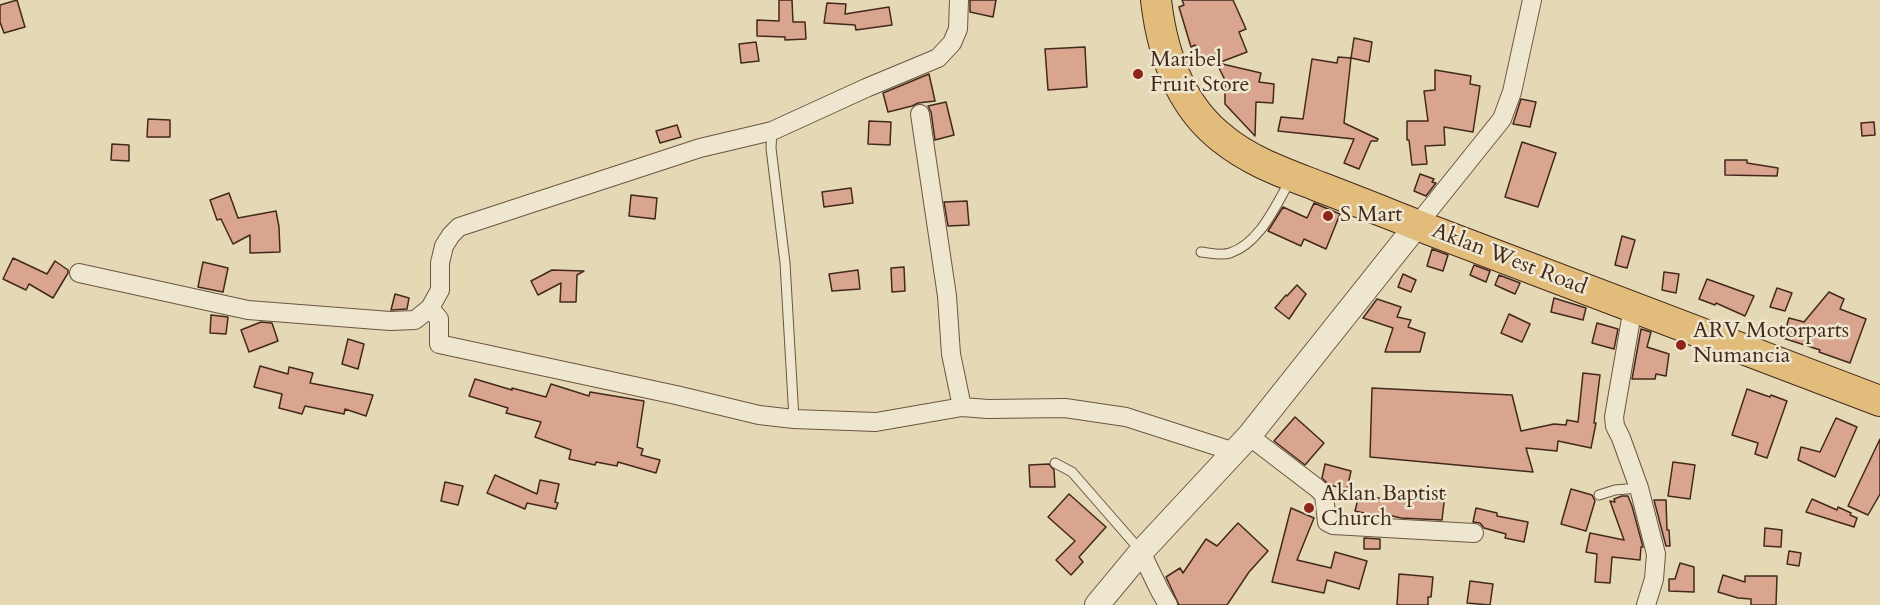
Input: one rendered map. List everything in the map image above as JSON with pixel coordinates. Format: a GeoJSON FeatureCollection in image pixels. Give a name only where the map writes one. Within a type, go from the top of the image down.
{"type":"FeatureCollection","features":[{"type":"Feature","properties":{"kind":"main road","name":"Aklan West Road"},"geometry":{"type":"LineString","coordinates":[[1156,0],[1159,27],[1174,74],[1184,94],[1202,120],[1222,139],[1244,154],[1417,225],[1880,401]]}},
{"type":"Feature","properties":{"kind":"street"},"geometry":{"type":"LineString","coordinates":[[79,273],[248,310],[390,321],[415,320],[430,308],[440,290],[440,263],[444,246],[459,227],[700,148],[772,131],[866,87],[938,57],[952,43],[958,29],[958,0]]}},
{"type":"Feature","properties":{"kind":"street"},"geometry":{"type":"LineString","coordinates":[[1097,605],[1141,552],[1242,444],[1503,119],[1512,92],[1532,0]]}},
{"type":"Feature","properties":{"kind":"street"},"geometry":{"type":"LineString","coordinates":[[920,114],[947,296],[951,354],[962,407]]}},
{"type":"Feature","properties":{"kind":"street"},"geometry":{"type":"LineString","coordinates":[[1632,307],[1614,417],[1615,426],[1639,488],[1656,554],[1654,579],[1646,605]]}},
{"type":"Feature","properties":{"kind":"street"},"geometry":{"type":"LineString","coordinates":[[430,308],[439,319],[439,344],[759,415],[794,420],[876,422],[962,407],[1065,408],[1126,417],[1242,444],[1317,488],[1324,495],[1327,522],[1333,525],[1474,533]]}},
{"type":"Feature","properties":{"kind":"street"},"geometry":{"type":"LineString","coordinates":[[1141,552],[1168,605]]}},
{"type":"Feature","properties":{"kind":"lane"},"geometry":{"type":"LineString","coordinates":[[772,131],[771,148],[785,263],[794,420]]}},
{"type":"Feature","properties":{"kind":"lane"},"geometry":{"type":"LineString","coordinates":[[1201,252],[1228,254],[1247,244],[1263,226],[1293,176]]}},
{"type":"Feature","properties":{"kind":"lane"},"geometry":{"type":"LineString","coordinates":[[1055,463],[1072,472],[1141,552]]}},
{"type":"Feature","properties":{"kind":"lane"},"geometry":{"type":"LineString","coordinates":[[1599,495],[1615,490],[1639,488]]}},
{"type":"Feature","properties":{"kind":"building"},"geometry":{"type":"Polygon","coordinates":[[[17,0],[25,27],[4,33],[0,22],[0,5],[17,0]]]}},
{"type":"Feature","properties":{"kind":"building"},"geometry":{"type":"Polygon","coordinates":[[[779,0],[792,0],[793,22],[805,22],[806,39],[785,40],[785,37],[757,36],[757,20],[779,21],[779,0]]]}},
{"type":"Feature","properties":{"kind":"building"},"geometry":{"type":"Polygon","coordinates":[[[970,0],[996,0],[993,17],[970,12],[970,0]]]}},
{"type":"Feature","properties":{"kind":"building"},"geometry":{"type":"Polygon","coordinates":[[[1182,0],[1233,0],[1246,29],[1239,32],[1247,52],[1218,63],[1261,73],[1259,82],[1274,84],[1273,103],[1256,102],[1255,136],[1225,104],[1225,80],[1214,58],[1205,63],[1195,45],[1191,47],[1179,7],[1184,5],[1182,0]]]}},
{"type":"Feature","properties":{"kind":"building"},"geometry":{"type":"Polygon","coordinates":[[[827,3],[846,4],[845,14],[889,7],[892,25],[856,30],[855,25],[824,23],[827,3]]]}},
{"type":"Feature","properties":{"kind":"building"},"geometry":{"type":"Polygon","coordinates":[[[1354,38],[1372,42],[1369,62],[1351,58],[1354,38]]]}},
{"type":"Feature","properties":{"kind":"building"},"geometry":{"type":"Polygon","coordinates":[[[756,42],[759,61],[741,63],[739,44],[756,42]]]}},
{"type":"Feature","properties":{"kind":"building"},"geometry":{"type":"Polygon","coordinates":[[[1085,47],[1087,87],[1048,90],[1045,49],[1085,47]]]}},
{"type":"Feature","properties":{"kind":"building"},"geometry":{"type":"Polygon","coordinates":[[[1338,57],[1351,58],[1344,123],[1378,139],[1371,141],[1359,169],[1344,163],[1354,139],[1278,131],[1281,117],[1303,119],[1312,59],[1337,63],[1338,57]]]}},
{"type":"Feature","properties":{"kind":"building"},"geometry":{"type":"Polygon","coordinates":[[[1435,70],[1471,76],[1470,84],[1480,86],[1473,132],[1444,127],[1445,145],[1425,146],[1427,164],[1412,165],[1409,140],[1407,140],[1407,121],[1428,121],[1424,91],[1435,90],[1435,70]]]}},
{"type":"Feature","properties":{"kind":"building"},"geometry":{"type":"Polygon","coordinates":[[[929,74],[935,101],[918,103],[888,112],[883,93],[929,74]]]}},
{"type":"Feature","properties":{"kind":"building"},"geometry":{"type":"Polygon","coordinates":[[[1521,99],[1536,102],[1530,127],[1513,124],[1521,99]]]}},
{"type":"Feature","properties":{"kind":"building"},"geometry":{"type":"Polygon","coordinates":[[[946,102],[954,135],[935,140],[928,106],[946,102]]]}},
{"type":"Feature","properties":{"kind":"building"},"geometry":{"type":"Polygon","coordinates":[[[148,119],[170,120],[170,137],[147,137],[148,119]]]}},
{"type":"Feature","properties":{"kind":"building"},"geometry":{"type":"Polygon","coordinates":[[[869,121],[891,122],[890,145],[868,144],[869,121]]]}},
{"type":"Feature","properties":{"kind":"building"},"geometry":{"type":"Polygon","coordinates":[[[1874,122],[1875,135],[1862,136],[1861,123],[1874,122]]]}},
{"type":"Feature","properties":{"kind":"building"},"geometry":{"type":"Polygon","coordinates":[[[677,125],[681,137],[660,143],[656,131],[677,125]]]}},
{"type":"Feature","properties":{"kind":"building"},"geometry":{"type":"Polygon","coordinates":[[[1522,142],[1556,153],[1538,207],[1505,197],[1522,142]]]}},
{"type":"Feature","properties":{"kind":"building"},"geometry":{"type":"Polygon","coordinates":[[[112,144],[129,145],[129,161],[111,160],[112,144]]]}},
{"type":"Feature","properties":{"kind":"building"},"geometry":{"type":"Polygon","coordinates":[[[1725,160],[1747,160],[1747,163],[1778,168],[1777,176],[1725,175],[1725,160]]]}},
{"type":"Feature","properties":{"kind":"building"},"geometry":{"type":"Polygon","coordinates":[[[1420,174],[1434,179],[1432,182],[1436,183],[1426,196],[1414,191],[1420,174]]]}},
{"type":"Feature","properties":{"kind":"building"},"geometry":{"type":"Polygon","coordinates":[[[851,188],[853,203],[824,207],[822,192],[851,188]]]}},
{"type":"Feature","properties":{"kind":"building"},"geometry":{"type":"Polygon","coordinates":[[[229,193],[238,218],[276,211],[280,252],[250,253],[250,235],[233,244],[221,219],[217,220],[210,200],[229,193]]]}},
{"type":"Feature","properties":{"kind":"building"},"geometry":{"type":"Polygon","coordinates":[[[631,195],[657,198],[655,219],[629,216],[631,195]]]}},
{"type":"Feature","properties":{"kind":"building"},"geometry":{"type":"Polygon","coordinates":[[[967,201],[969,225],[948,226],[944,202],[967,201]]]}},
{"type":"Feature","properties":{"kind":"building"},"geometry":{"type":"Polygon","coordinates":[[[1314,203],[1340,214],[1326,249],[1304,239],[1301,246],[1268,231],[1283,207],[1307,218],[1314,203]]]}},
{"type":"Feature","properties":{"kind":"building"},"geometry":{"type":"Polygon","coordinates":[[[1622,236],[1635,240],[1627,268],[1615,265],[1622,236]]]}},
{"type":"Feature","properties":{"kind":"building"},"geometry":{"type":"Polygon","coordinates":[[[1432,249],[1448,255],[1443,271],[1427,266],[1432,249]]]}},
{"type":"Feature","properties":{"kind":"building"},"geometry":{"type":"Polygon","coordinates":[[[13,258],[47,274],[55,261],[68,270],[68,273],[53,298],[29,284],[26,290],[3,279],[13,258]]]}},
{"type":"Feature","properties":{"kind":"building"},"geometry":{"type":"Polygon","coordinates":[[[203,262],[228,268],[223,292],[198,287],[203,262]]]}},
{"type":"Feature","properties":{"kind":"building"},"geometry":{"type":"Polygon","coordinates":[[[1474,265],[1490,271],[1486,282],[1470,275],[1474,265]]]}},
{"type":"Feature","properties":{"kind":"building"},"geometry":{"type":"Polygon","coordinates":[[[904,267],[905,291],[892,292],[891,268],[904,267]]]}},
{"type":"Feature","properties":{"kind":"building"},"geometry":{"type":"Polygon","coordinates":[[[552,270],[584,271],[577,275],[576,302],[560,302],[561,283],[538,295],[531,281],[552,270]]]}},
{"type":"Feature","properties":{"kind":"building"},"geometry":{"type":"Polygon","coordinates":[[[858,270],[860,289],[832,291],[829,274],[858,270]]]}},
{"type":"Feature","properties":{"kind":"building"},"geometry":{"type":"Polygon","coordinates":[[[1664,272],[1679,274],[1676,293],[1662,290],[1664,272]]]}},
{"type":"Feature","properties":{"kind":"building"},"geometry":{"type":"Polygon","coordinates":[[[1403,274],[1416,280],[1411,292],[1398,287],[1403,274]]]}},
{"type":"Feature","properties":{"kind":"building"},"geometry":{"type":"Polygon","coordinates":[[[1499,275],[1520,283],[1515,294],[1495,285],[1499,275]]]}},
{"type":"Feature","properties":{"kind":"building"},"geometry":{"type":"Polygon","coordinates":[[[1707,279],[1754,296],[1745,316],[1716,303],[1715,305],[1699,299],[1707,279]]]}},
{"type":"Feature","properties":{"kind":"building"},"geometry":{"type":"Polygon","coordinates":[[[1297,285],[1306,294],[1289,319],[1275,308],[1297,285]]]}},
{"type":"Feature","properties":{"kind":"building"},"geometry":{"type":"Polygon","coordinates":[[[1777,288],[1792,293],[1785,311],[1770,307],[1777,288]]]}},
{"type":"Feature","properties":{"kind":"building"},"geometry":{"type":"Polygon","coordinates":[[[1829,292],[1844,299],[1840,309],[1866,319],[1850,363],[1783,338],[1789,318],[1804,322],[1829,292]]]}},
{"type":"Feature","properties":{"kind":"building"},"geometry":{"type":"Polygon","coordinates":[[[395,294],[409,298],[407,309],[391,310],[395,294]]]}},
{"type":"Feature","properties":{"kind":"building"},"geometry":{"type":"Polygon","coordinates":[[[1554,298],[1586,308],[1583,320],[1551,312],[1554,298]]]}},
{"type":"Feature","properties":{"kind":"building"},"geometry":{"type":"Polygon","coordinates":[[[1377,299],[1401,307],[1397,317],[1411,320],[1408,327],[1425,333],[1420,352],[1385,352],[1393,328],[1363,318],[1377,299]]]}},
{"type":"Feature","properties":{"kind":"building"},"geometry":{"type":"Polygon","coordinates":[[[1509,314],[1530,324],[1522,342],[1501,333],[1509,314]]]}},
{"type":"Feature","properties":{"kind":"building"},"geometry":{"type":"Polygon","coordinates":[[[211,315],[228,317],[226,334],[210,333],[211,315]]]}},
{"type":"Feature","properties":{"kind":"building"},"geometry":{"type":"Polygon","coordinates":[[[261,322],[272,323],[278,341],[249,352],[241,330],[261,322]]]}},
{"type":"Feature","properties":{"kind":"building"},"geometry":{"type":"Polygon","coordinates":[[[1597,323],[1618,329],[1614,349],[1592,343],[1597,323]]]}},
{"type":"Feature","properties":{"kind":"building"},"geometry":{"type":"Polygon","coordinates":[[[1641,329],[1651,332],[1647,347],[1669,354],[1666,376],[1656,374],[1655,379],[1632,379],[1641,329]]]}},
{"type":"Feature","properties":{"kind":"building"},"geometry":{"type":"Polygon","coordinates":[[[348,339],[364,344],[358,369],[342,364],[348,339]]]}},
{"type":"Feature","properties":{"kind":"building"},"geometry":{"type":"Polygon","coordinates":[[[260,366],[288,374],[289,367],[313,373],[310,383],[373,395],[366,416],[345,409],[344,414],[305,406],[302,414],[279,408],[282,394],[254,387],[260,366]]]}},
{"type":"Feature","properties":{"kind":"building"},"geometry":{"type":"Polygon","coordinates":[[[1583,373],[1600,375],[1594,423],[1596,423],[1591,448],[1558,441],[1557,451],[1526,448],[1533,472],[1370,457],[1372,388],[1512,395],[1521,431],[1554,424],[1566,425],[1567,420],[1578,422],[1583,373]]]}},
{"type":"Feature","properties":{"kind":"building"},"geometry":{"type":"Polygon","coordinates":[[[475,379],[546,397],[551,384],[589,396],[590,392],[644,401],[637,447],[643,449],[641,455],[660,460],[656,473],[618,462],[617,466],[596,462],[595,465],[569,459],[571,450],[535,437],[541,422],[506,413],[508,408],[469,396],[475,379]]]}},
{"type":"Feature","properties":{"kind":"building"},"geometry":{"type":"Polygon","coordinates":[[[1747,389],[1787,401],[1767,458],[1755,454],[1758,443],[1732,435],[1747,389]]]}},
{"type":"Feature","properties":{"kind":"building"},"geometry":{"type":"Polygon","coordinates":[[[1295,417],[1324,443],[1305,465],[1274,441],[1295,417]]]}},
{"type":"Feature","properties":{"kind":"building"},"geometry":{"type":"Polygon","coordinates":[[[1836,418],[1857,427],[1835,477],[1798,460],[1801,447],[1820,452],[1836,418]]]}},
{"type":"Feature","properties":{"kind":"building"},"geometry":{"type":"Polygon","coordinates":[[[1880,439],[1880,494],[1868,515],[1848,506],[1880,439]]]}},
{"type":"Feature","properties":{"kind":"building"},"geometry":{"type":"Polygon","coordinates":[[[1673,462],[1695,465],[1690,499],[1668,496],[1673,462]]]}},
{"type":"Feature","properties":{"kind":"building"},"geometry":{"type":"Polygon","coordinates":[[[1049,464],[1054,470],[1055,487],[1030,487],[1029,465],[1049,464]]]}},
{"type":"Feature","properties":{"kind":"building"},"geometry":{"type":"Polygon","coordinates":[[[1325,464],[1351,471],[1347,489],[1329,485],[1322,478],[1325,464]]]}},
{"type":"Feature","properties":{"kind":"building"},"geometry":{"type":"Polygon","coordinates":[[[495,475],[537,494],[540,480],[559,484],[555,502],[558,503],[556,509],[527,503],[525,509],[487,493],[495,475]]]}},
{"type":"Feature","properties":{"kind":"building"},"geometry":{"type":"Polygon","coordinates":[[[445,482],[463,486],[458,505],[441,501],[445,482]]]}},
{"type":"Feature","properties":{"kind":"building"},"geometry":{"type":"Polygon","coordinates":[[[1386,489],[1420,497],[1421,491],[1445,494],[1442,520],[1401,518],[1380,513],[1380,516],[1364,515],[1364,513],[1355,511],[1359,495],[1384,499],[1386,489]]]}},
{"type":"Feature","properties":{"kind":"building"},"geometry":{"type":"Polygon","coordinates":[[[1571,489],[1592,495],[1595,501],[1586,531],[1561,524],[1571,489]]]}},
{"type":"Feature","properties":{"kind":"building"},"geometry":{"type":"Polygon","coordinates":[[[1069,494],[1106,527],[1079,557],[1083,562],[1071,575],[1056,560],[1075,541],[1048,517],[1069,494]]]}},
{"type":"Feature","properties":{"kind":"building"},"geometry":{"type":"Polygon","coordinates":[[[1628,496],[1632,506],[1643,547],[1641,547],[1640,560],[1612,557],[1610,583],[1595,582],[1597,554],[1586,552],[1590,533],[1624,540],[1610,501],[1615,502],[1614,499],[1628,496]]]}},
{"type":"Feature","properties":{"kind":"building"},"geometry":{"type":"Polygon","coordinates":[[[1812,499],[1837,510],[1838,507],[1851,513],[1850,515],[1857,518],[1854,527],[1806,512],[1812,499]]]}},
{"type":"Feature","properties":{"kind":"building"},"geometry":{"type":"Polygon","coordinates":[[[1654,500],[1666,500],[1670,546],[1666,546],[1654,500]]]}},
{"type":"Feature","properties":{"kind":"building"},"geometry":{"type":"Polygon","coordinates":[[[1291,508],[1314,518],[1297,560],[1331,568],[1335,552],[1367,561],[1359,589],[1327,580],[1324,593],[1272,582],[1291,508]]]}},
{"type":"Feature","properties":{"kind":"building"},"geometry":{"type":"Polygon","coordinates":[[[1476,508],[1497,513],[1497,516],[1528,522],[1524,542],[1505,538],[1506,534],[1484,528],[1480,523],[1473,522],[1476,508]]]}},
{"type":"Feature","properties":{"kind":"building"},"geometry":{"type":"Polygon","coordinates":[[[1238,523],[1268,551],[1249,572],[1227,605],[1179,605],[1166,577],[1180,568],[1183,573],[1206,539],[1217,546],[1238,523]]]}},
{"type":"Feature","properties":{"kind":"building"},"geometry":{"type":"Polygon","coordinates":[[[1765,528],[1782,530],[1781,547],[1764,546],[1765,528]]]}},
{"type":"Feature","properties":{"kind":"building"},"geometry":{"type":"Polygon","coordinates":[[[1364,538],[1380,539],[1380,549],[1364,549],[1364,538]]]}},
{"type":"Feature","properties":{"kind":"building"},"geometry":{"type":"Polygon","coordinates":[[[1789,551],[1801,553],[1799,566],[1787,564],[1789,551]]]}},
{"type":"Feature","properties":{"kind":"building"},"geometry":{"type":"Polygon","coordinates":[[[1680,563],[1694,567],[1694,592],[1669,591],[1669,579],[1675,579],[1680,563]]]}},
{"type":"Feature","properties":{"kind":"building"},"geometry":{"type":"Polygon","coordinates":[[[1399,574],[1433,577],[1428,605],[1397,605],[1399,574]]]}},
{"type":"Feature","properties":{"kind":"building"},"geometry":{"type":"Polygon","coordinates":[[[1723,575],[1745,582],[1745,576],[1777,576],[1776,605],[1751,605],[1751,599],[1718,592],[1723,575]]]}},
{"type":"Feature","properties":{"kind":"building"},"geometry":{"type":"Polygon","coordinates":[[[1470,581],[1493,584],[1490,605],[1467,603],[1470,581]]]}},
{"type":"Feature","properties":{"kind":"place","name":"Maribel Fruit Store"},"geometry":{"type":"Point","coordinates":[1138,74]}},
{"type":"Feature","properties":{"kind":"place","name":"S Mart"},"geometry":{"type":"Point","coordinates":[1328,216]}},
{"type":"Feature","properties":{"kind":"place","name":"ARV Motorparts Numancia"},"geometry":{"type":"Point","coordinates":[1681,345]}},
{"type":"Feature","properties":{"kind":"place","name":"Aklan Baptist Church"},"geometry":{"type":"Point","coordinates":[1309,508]}}]}
